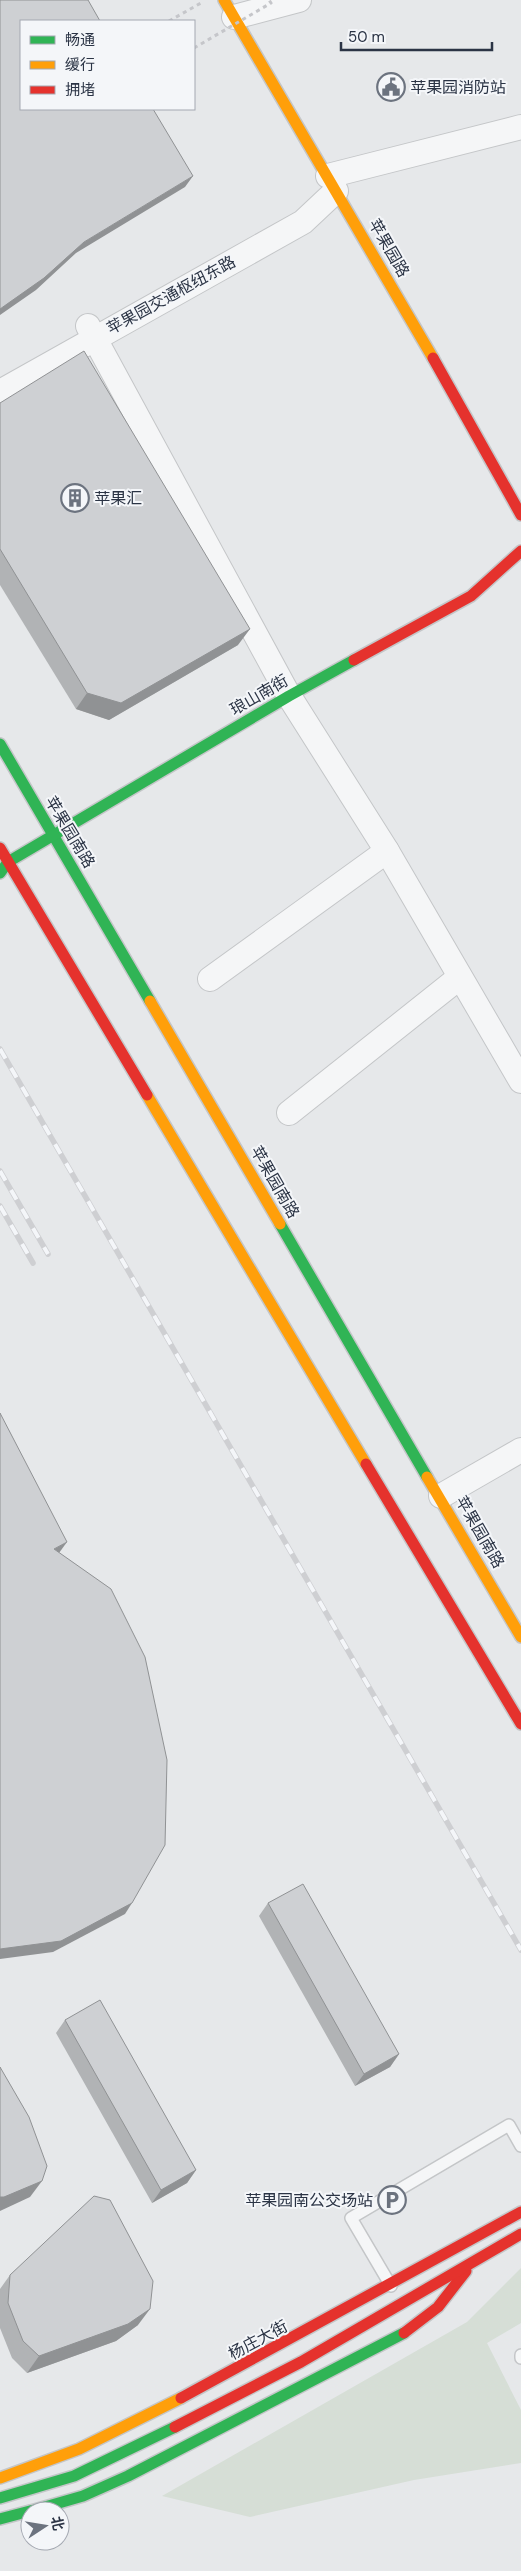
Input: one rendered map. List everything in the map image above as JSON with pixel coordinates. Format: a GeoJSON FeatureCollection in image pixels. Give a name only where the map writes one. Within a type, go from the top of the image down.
{"type":"FeatureCollection","features":[{"type":"Feature","properties":{"kind":"main road","name":"苹果园路"},"geometry":{"type":"LineString","coordinates":[[229,8],[384,270],[521,515]]}},
{"type":"Feature","properties":{"kind":"main road","name":"琅山南街"},"geometry":{"type":"LineString","coordinates":[[4,861],[54,835],[289,696],[471,596],[521,551]]}},
{"type":"Feature","properties":{"kind":"main road","name":"苹果园南路"},"geometry":{"type":"LineString","coordinates":[[0,744],[441,1496],[521,1637]]}},
{"type":"Feature","properties":{"kind":"main road"},"geometry":{"type":"LineString","coordinates":[[0,848],[4,861],[521,1724]]}},
{"type":"Feature","properties":{"kind":"main road"},"geometry":{"type":"LineString","coordinates":[[0,874],[4,861]]}},
{"type":"Feature","properties":{"kind":"main road","name":"杨庄大街"},"geometry":{"type":"LineString","coordinates":[[0,2478],[78,2452],[290,2342],[521,2212]]}},
{"type":"Feature","properties":{"kind":"main road"},"geometry":{"type":"LineString","coordinates":[[0,2498],[74,2476],[129,2450],[301,2362],[521,2234]]}},
{"type":"Feature","properties":{"kind":"main road"},"geometry":{"type":"LineString","coordinates":[[65,2501],[83,2496],[128,2476],[399,2337],[438,2307],[475,2260]]}},
{"type":"Feature","properties":{"kind":"main road"},"geometry":{"type":"LineString","coordinates":[[0,2520],[20,2514]]}},
{"type":"Feature","properties":{"kind":"street"},"geometry":{"type":"LineString","coordinates":[[229,8],[299,0]]}},
{"type":"Feature","properties":{"kind":"street"},"geometry":{"type":"LineString","coordinates":[[332,184],[521,128]]}},
{"type":"Feature","properties":{"kind":"street","name":"苹果园交通枢纽东路"},"geometry":{"type":"LineString","coordinates":[[0,392],[92,332],[303,222],[332,184]]}},
{"type":"Feature","properties":{"kind":"street"},"geometry":{"type":"LineString","coordinates":[[92,332],[289,696],[387,851],[521,1081]]}},
{"type":"Feature","properties":{"kind":"street"},"geometry":{"type":"LineString","coordinates":[[210,979],[387,851]]}},
{"type":"Feature","properties":{"kind":"street"},"geometry":{"type":"LineString","coordinates":[[289,1113],[460,977]]}},
{"type":"Feature","properties":{"kind":"street"},"geometry":{"type":"LineString","coordinates":[[441,1496],[521,1450]]}},
{"type":"Feature","properties":{"kind":"lane"},"geometry":{"type":"LineString","coordinates":[[400,2303],[351,2218],[509,2126],[521,2146]]}},
{"type":"Feature","properties":{"kind":"path"},"geometry":{"type":"LineString","coordinates":[[171,20],[206,0]]}},
{"type":"Feature","properties":{"kind":"path"},"geometry":{"type":"LineString","coordinates":[[195,47],[271,3],[269,0]]}},
{"type":"Feature","properties":{"kind":"shaded area"},"geometry":{"type":"Polygon","coordinates":[[[521,2268],[521,2323],[487,2343],[521,2410],[521,2463],[414,2480],[250,2517],[162,2496],[467,2322],[521,2268]]]}},
{"type":"Feature","properties":{"kind":"building"},"geometry":{"type":"Polygon","coordinates":[[[0,0],[88,0],[99,20],[20,20],[20,110],[154,110],[193,176],[84,242],[44,278],[0,309],[0,0]]]}},
{"type":"Feature","properties":{"kind":"building","name":"苹果汇"},"geometry":{"type":"Polygon","coordinates":[[[84,351],[250,629],[121,703],[87,693],[0,549],[0,403],[84,351]]]}},
{"type":"Feature","properties":{"kind":"building"},"geometry":{"type":"Polygon","coordinates":[[[0,1413],[67,1542],[54,1549],[111,1589],[145,1657],[167,1760],[165,1845],[132,1903],[61,1941],[0,1949],[0,1413]]]}},
{"type":"Feature","properties":{"kind":"building"},"geometry":{"type":"Polygon","coordinates":[[[303,1884],[399,2054],[364,2074],[268,1903],[303,1884]]]}},
{"type":"Feature","properties":{"kind":"building"},"geometry":{"type":"Polygon","coordinates":[[[100,2000],[196,2170],[161,2190],[65,2020],[100,2000]]]}},
{"type":"Feature","properties":{"kind":"building"},"geometry":{"type":"Polygon","coordinates":[[[0,2067],[29,2117],[47,2166],[42,2181],[4,2197],[0,2197],[0,2067]]]}},
{"type":"Feature","properties":{"kind":"building"},"geometry":{"type":"Polygon","coordinates":[[[94,2196],[110,2200],[153,2281],[150,2309],[128,2324],[39,2356],[23,2341],[8,2303],[10,2275],[94,2196]]]}},
{"type":"Feature","properties":{"kind":"railway"},"geometry":{"type":"LineString","coordinates":[[0,1049],[521,1950]]}},
{"type":"Feature","properties":{"kind":"railway"},"geometry":{"type":"LineString","coordinates":[[0,1171],[48,1254]]}},
{"type":"Feature","properties":{"kind":"railway"},"geometry":{"type":"LineString","coordinates":[[0,1206],[33,1263]]}},
{"type":"Feature","properties":{"kind":"traffic: fast"},"geometry":{"type":"LineString","coordinates":[[0,873],[8,862],[289,696],[354,660]]}},
{"type":"Feature","properties":{"kind":"traffic: fast"},"geometry":{"type":"LineString","coordinates":[[0,744],[150,1001]]}},
{"type":"Feature","properties":{"kind":"traffic: fast"},"geometry":{"type":"LineString","coordinates":[[280,1224],[427,1477]]}},
{"type":"Feature","properties":{"kind":"traffic: fast"},"geometry":{"type":"LineString","coordinates":[[66,2501],[83,2496],[128,2476],[404,2333]]}},
{"type":"Feature","properties":{"kind":"traffic: fast"},"geometry":{"type":"LineString","coordinates":[[0,2498],[74,2476],[175,2427]]}},
{"type":"Feature","properties":{"kind":"traffic: fast"},"geometry":{"type":"LineString","coordinates":[[0,2519],[20,2514]]}},
{"type":"Feature","properties":{"kind":"traffic: slow"},"geometry":{"type":"LineString","coordinates":[[224,0],[433,358]]}},
{"type":"Feature","properties":{"kind":"traffic: slow"},"geometry":{"type":"LineString","coordinates":[[150,1001],[280,1224]]}},
{"type":"Feature","properties":{"kind":"traffic: slow"},"geometry":{"type":"LineString","coordinates":[[147,1095],[366,1464]]}},
{"type":"Feature","properties":{"kind":"traffic: slow"},"geometry":{"type":"LineString","coordinates":[[427,1477],[521,1637]]}},
{"type":"Feature","properties":{"kind":"traffic: slow"},"geometry":{"type":"LineString","coordinates":[[0,2478],[79,2449],[181,2398]]}},
{"type":"Feature","properties":{"kind":"traffic: jam"},"geometry":{"type":"LineString","coordinates":[[433,358],[521,515]]}},
{"type":"Feature","properties":{"kind":"traffic: jam"},"geometry":{"type":"LineString","coordinates":[[354,660],[471,596],[521,551]]}},
{"type":"Feature","properties":{"kind":"traffic: jam"},"geometry":{"type":"LineString","coordinates":[[0,848],[147,1095]]}},
{"type":"Feature","properties":{"kind":"traffic: jam"},"geometry":{"type":"LineString","coordinates":[[366,1464],[521,1724]]}},
{"type":"Feature","properties":{"kind":"traffic: jam"},"geometry":{"type":"LineString","coordinates":[[181,2398],[521,2212]]}},
{"type":"Feature","properties":{"kind":"traffic: jam"},"geometry":{"type":"LineString","coordinates":[[175,2427],[301,2362],[521,2234]]}},
{"type":"Feature","properties":{"kind":"traffic: jam"},"geometry":{"type":"LineString","coordinates":[[404,2333],[438,2307],[466,2271]]}},
{"type":"Feature","properties":{"kind":"place","name":"苹果园消防站"},"geometry":{"type":"Point","coordinates":[391,87]}},
{"type":"Feature","properties":{"kind":"place","name":"苹果汇"},"geometry":{"type":"Point","coordinates":[75,498]}},
{"type":"Feature","properties":{"kind":"place","name":"苹果园南公交场站"},"geometry":{"type":"Point","coordinates":[392,2200]}}]}
